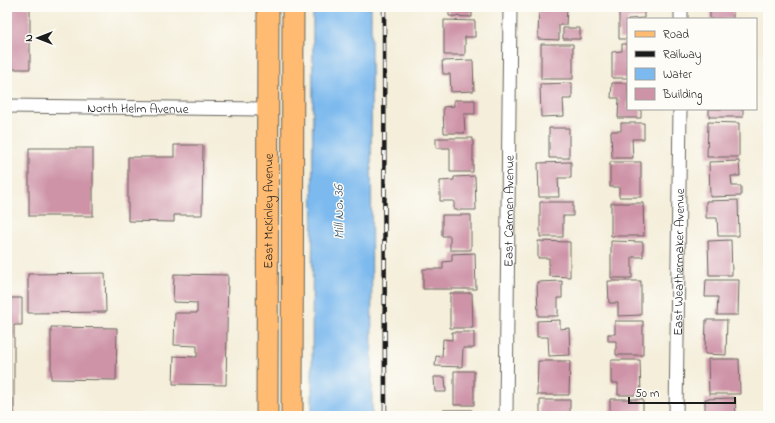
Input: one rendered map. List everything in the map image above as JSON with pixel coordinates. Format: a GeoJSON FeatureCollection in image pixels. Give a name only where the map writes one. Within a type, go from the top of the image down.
{"type":"FeatureCollection","features":[{"type":"Feature","properties":{"kind":"main road","name":"East McKinley Avenue"},"geometry":{"type":"LineString","coordinates":[[267,416],[268,7]]}},
{"type":"Feature","properties":{"kind":"main road","name":"East McKinley Avenue"},"geometry":{"type":"LineString","coordinates":[[292,416],[293,7]]}},
{"type":"Feature","properties":{"kind":"main road"},"geometry":{"type":"LineString","coordinates":[[268,109],[274,111],[281,120],[282,212],[292,281]]}},
{"type":"Feature","properties":{"kind":"street","name":"East Carmen Avenue"},"geometry":{"type":"LineString","coordinates":[[506,416],[510,7]]}},
{"type":"Feature","properties":{"kind":"street"},"geometry":{"type":"LineString","coordinates":[[681,7],[681,18]]}},
{"type":"Feature","properties":{"kind":"street","name":"North Helm Avenue"},"geometry":{"type":"LineString","coordinates":[[7,106],[268,109]]}},
{"type":"Feature","properties":{"kind":"street","name":"East Weathermaker Avenue"},"geometry":{"type":"LineString","coordinates":[[676,416],[680,110]]}},
{"type":"Feature","properties":{"kind":"water","name":"Mill No. 36"},"geometry":{"type":"Polygon","coordinates":[[[313,7],[371,7],[372,416],[312,416],[313,7]]]}},
{"type":"Feature","properties":{"kind":"building"},"geometry":{"type":"Polygon","coordinates":[[[7,7],[30,7],[30,69],[7,69],[7,7]]]}},
{"type":"Feature","properties":{"kind":"building"},"geometry":{"type":"Polygon","coordinates":[[[449,7],[472,7],[472,17],[449,16],[449,7]]]}},
{"type":"Feature","properties":{"kind":"building"},"geometry":{"type":"Polygon","coordinates":[[[539,7],[567,7],[566,25],[559,25],[559,40],[538,39],[539,7]]]}},
{"type":"Feature","properties":{"kind":"building"},"geometry":{"type":"Polygon","coordinates":[[[619,7],[644,7],[644,18],[627,18],[627,39],[619,39],[619,7]]]}},
{"type":"Feature","properties":{"kind":"building"},"geometry":{"type":"Polygon","coordinates":[[[710,7],[733,7],[733,18],[710,18],[710,7]]]}},
{"type":"Feature","properties":{"kind":"building"},"geometry":{"type":"Polygon","coordinates":[[[444,20],[475,21],[475,37],[465,37],[465,55],[444,55],[444,20]]]}},
{"type":"Feature","properties":{"kind":"building"},"geometry":{"type":"Polygon","coordinates":[[[563,28],[580,28],[580,39],[563,39],[563,28]]]}},
{"type":"Feature","properties":{"kind":"building"},"geometry":{"type":"Polygon","coordinates":[[[541,44],[573,44],[573,79],[541,79],[541,44]]]}},
{"type":"Feature","properties":{"kind":"building"},"geometry":{"type":"Polygon","coordinates":[[[622,44],[627,44],[627,78],[612,78],[612,52],[622,51],[622,44]]]}},
{"type":"Feature","properties":{"kind":"building"},"geometry":{"type":"Polygon","coordinates":[[[473,60],[474,91],[451,92],[450,74],[443,74],[442,61],[473,60]]]}},
{"type":"Feature","properties":{"kind":"building"},"geometry":{"type":"Polygon","coordinates":[[[572,83],[572,99],[563,99],[564,116],[541,117],[540,84],[572,83]]]}},
{"type":"Feature","properties":{"kind":"building"},"geometry":{"type":"Polygon","coordinates":[[[612,83],[627,83],[627,110],[641,110],[641,118],[618,118],[619,98],[611,98],[612,83]]]}},
{"type":"Feature","properties":{"kind":"building"},"geometry":{"type":"Polygon","coordinates":[[[454,100],[475,100],[475,114],[464,114],[465,133],[444,133],[443,107],[454,106],[454,100]]]}},
{"type":"Feature","properties":{"kind":"building"},"geometry":{"type":"Polygon","coordinates":[[[709,110],[743,110],[743,117],[709,117],[709,110]]]}},
{"type":"Feature","properties":{"kind":"building"},"geometry":{"type":"Polygon","coordinates":[[[708,122],[739,123],[739,157],[707,157],[708,122]]]}},
{"type":"Feature","properties":{"kind":"building"},"geometry":{"type":"Polygon","coordinates":[[[621,123],[644,123],[644,139],[632,139],[633,158],[612,158],[611,131],[621,131],[621,123]]]}},
{"type":"Feature","properties":{"kind":"building"},"geometry":{"type":"Polygon","coordinates":[[[549,128],[569,128],[569,158],[549,158],[549,128]]]}},
{"type":"Feature","properties":{"kind":"building"},"geometry":{"type":"Polygon","coordinates":[[[436,138],[473,138],[473,172],[450,172],[450,148],[436,148],[436,138]]]}},
{"type":"Feature","properties":{"kind":"building"},"geometry":{"type":"Polygon","coordinates":[[[174,145],[203,145],[202,215],[174,215],[174,222],[128,221],[128,157],[174,157],[174,145]]]}},
{"type":"Feature","properties":{"kind":"building"},"geometry":{"type":"Polygon","coordinates":[[[29,148],[93,148],[93,216],[29,216],[29,148]]]}},
{"type":"Feature","properties":{"kind":"building"},"geometry":{"type":"Polygon","coordinates":[[[739,161],[740,176],[731,176],[732,186],[741,186],[741,196],[710,197],[709,162],[739,161]]]}},
{"type":"Feature","properties":{"kind":"building"},"geometry":{"type":"Polygon","coordinates":[[[571,162],[571,178],[558,178],[559,197],[539,197],[538,163],[571,162]]]}},
{"type":"Feature","properties":{"kind":"building"},"geometry":{"type":"Polygon","coordinates":[[[610,162],[641,162],[641,197],[619,197],[619,187],[610,187],[610,162]]]}},
{"type":"Feature","properties":{"kind":"building"},"geometry":{"type":"Polygon","coordinates":[[[475,176],[476,210],[454,210],[454,201],[440,201],[440,181],[454,180],[454,177],[475,176]]]}},
{"type":"Feature","properties":{"kind":"building"},"geometry":{"type":"Polygon","coordinates":[[[738,200],[739,236],[718,236],[717,218],[706,218],[706,201],[738,200]]]}},
{"type":"Feature","properties":{"kind":"building"},"geometry":{"type":"Polygon","coordinates":[[[540,202],[573,202],[573,216],[563,216],[563,237],[540,237],[540,202]]]}},
{"type":"Feature","properties":{"kind":"building"},"geometry":{"type":"Polygon","coordinates":[[[611,203],[643,203],[644,236],[611,236],[611,203]]]}},
{"type":"Feature","properties":{"kind":"building"},"geometry":{"type":"Polygon","coordinates":[[[442,215],[471,215],[471,250],[450,250],[450,236],[442,236],[442,215]]]}},
{"type":"Feature","properties":{"kind":"building"},"geometry":{"type":"Polygon","coordinates":[[[731,240],[732,275],[709,275],[708,241],[731,240]]]}},
{"type":"Feature","properties":{"kind":"building"},"geometry":{"type":"Polygon","coordinates":[[[538,241],[570,242],[570,277],[549,276],[549,258],[538,258],[538,241]]]}},
{"type":"Feature","properties":{"kind":"building"},"geometry":{"type":"Polygon","coordinates":[[[611,241],[643,242],[643,257],[632,257],[632,278],[611,278],[611,241]]]}},
{"type":"Feature","properties":{"kind":"building"},"geometry":{"type":"Polygon","coordinates":[[[475,253],[476,289],[423,289],[423,269],[443,269],[443,262],[452,261],[452,254],[475,253]]]}},
{"type":"Feature","properties":{"kind":"building"},"geometry":{"type":"Polygon","coordinates":[[[105,273],[106,312],[28,313],[28,274],[105,273]]]}},
{"type":"Feature","properties":{"kind":"building"},"geometry":{"type":"Polygon","coordinates":[[[174,274],[228,275],[226,385],[173,384],[174,356],[197,357],[197,346],[174,345],[175,313],[197,313],[197,303],[173,302],[174,274]]]}},
{"type":"Feature","properties":{"kind":"building"},"geometry":{"type":"Polygon","coordinates":[[[706,280],[739,280],[738,315],[717,315],[718,297],[705,297],[706,280]]]}},
{"type":"Feature","properties":{"kind":"building"},"geometry":{"type":"Polygon","coordinates":[[[562,281],[562,298],[558,298],[558,316],[538,316],[537,282],[562,281]]]}},
{"type":"Feature","properties":{"kind":"building"},"geometry":{"type":"Polygon","coordinates":[[[608,281],[641,281],[641,315],[618,316],[618,303],[609,303],[608,281]]]}},
{"type":"Feature","properties":{"kind":"building"},"geometry":{"type":"Polygon","coordinates":[[[450,293],[472,293],[473,328],[450,328],[450,293]]]}},
{"type":"Feature","properties":{"kind":"building"},"geometry":{"type":"Polygon","coordinates":[[[7,298],[22,298],[22,325],[14,325],[14,416],[7,416],[7,298]]]}},
{"type":"Feature","properties":{"kind":"building"},"geometry":{"type":"Polygon","coordinates":[[[560,320],[560,329],[569,328],[570,355],[549,356],[548,337],[537,337],[537,321],[560,320]]]}},
{"type":"Feature","properties":{"kind":"building"},"geometry":{"type":"Polygon","coordinates":[[[706,320],[727,320],[726,355],[705,354],[706,320]]]}},
{"type":"Feature","properties":{"kind":"building"},"geometry":{"type":"Polygon","coordinates":[[[615,321],[643,321],[643,355],[616,355],[616,341],[608,341],[608,334],[615,334],[615,321]]]}},
{"type":"Feature","properties":{"kind":"building"},"geometry":{"type":"Polygon","coordinates":[[[51,327],[117,328],[116,380],[51,379],[51,327]]]}},
{"type":"Feature","properties":{"kind":"building"},"geometry":{"type":"Polygon","coordinates":[[[452,332],[474,332],[474,348],[463,348],[462,367],[435,366],[436,356],[442,357],[443,339],[452,340],[452,332]]]}},
{"type":"Feature","properties":{"kind":"building"},"geometry":{"type":"Polygon","coordinates":[[[708,359],[739,359],[740,394],[709,394],[708,359]]]}},
{"type":"Feature","properties":{"kind":"building"},"geometry":{"type":"Polygon","coordinates":[[[611,360],[640,360],[641,395],[618,395],[618,383],[611,383],[611,360]]]}},
{"type":"Feature","properties":{"kind":"building"},"geometry":{"type":"Polygon","coordinates":[[[538,361],[570,361],[569,395],[537,395],[538,361]]]}},
{"type":"Feature","properties":{"kind":"building"},"geometry":{"type":"Polygon","coordinates":[[[454,371],[474,371],[474,405],[454,405],[454,371]]]}},
{"type":"Feature","properties":{"kind":"building"},"geometry":{"type":"Polygon","coordinates":[[[434,377],[445,377],[446,392],[435,392],[434,377]]]}},
{"type":"Feature","properties":{"kind":"building"},"geometry":{"type":"Polygon","coordinates":[[[735,398],[736,416],[705,415],[705,399],[735,398]]]}},
{"type":"Feature","properties":{"kind":"building"},"geometry":{"type":"Polygon","coordinates":[[[610,399],[643,399],[643,415],[610,416],[610,399]]]}},
{"type":"Feature","properties":{"kind":"building"},"geometry":{"type":"Polygon","coordinates":[[[540,400],[570,400],[570,416],[540,416],[540,400]]]}},
{"type":"Feature","properties":{"kind":"building"},"geometry":{"type":"Polygon","coordinates":[[[443,410],[472,410],[472,416],[443,416],[443,410]]]}},
{"type":"Feature","properties":{"kind":"railway"},"geometry":{"type":"LineString","coordinates":[[384,7],[385,416]]}}]}
